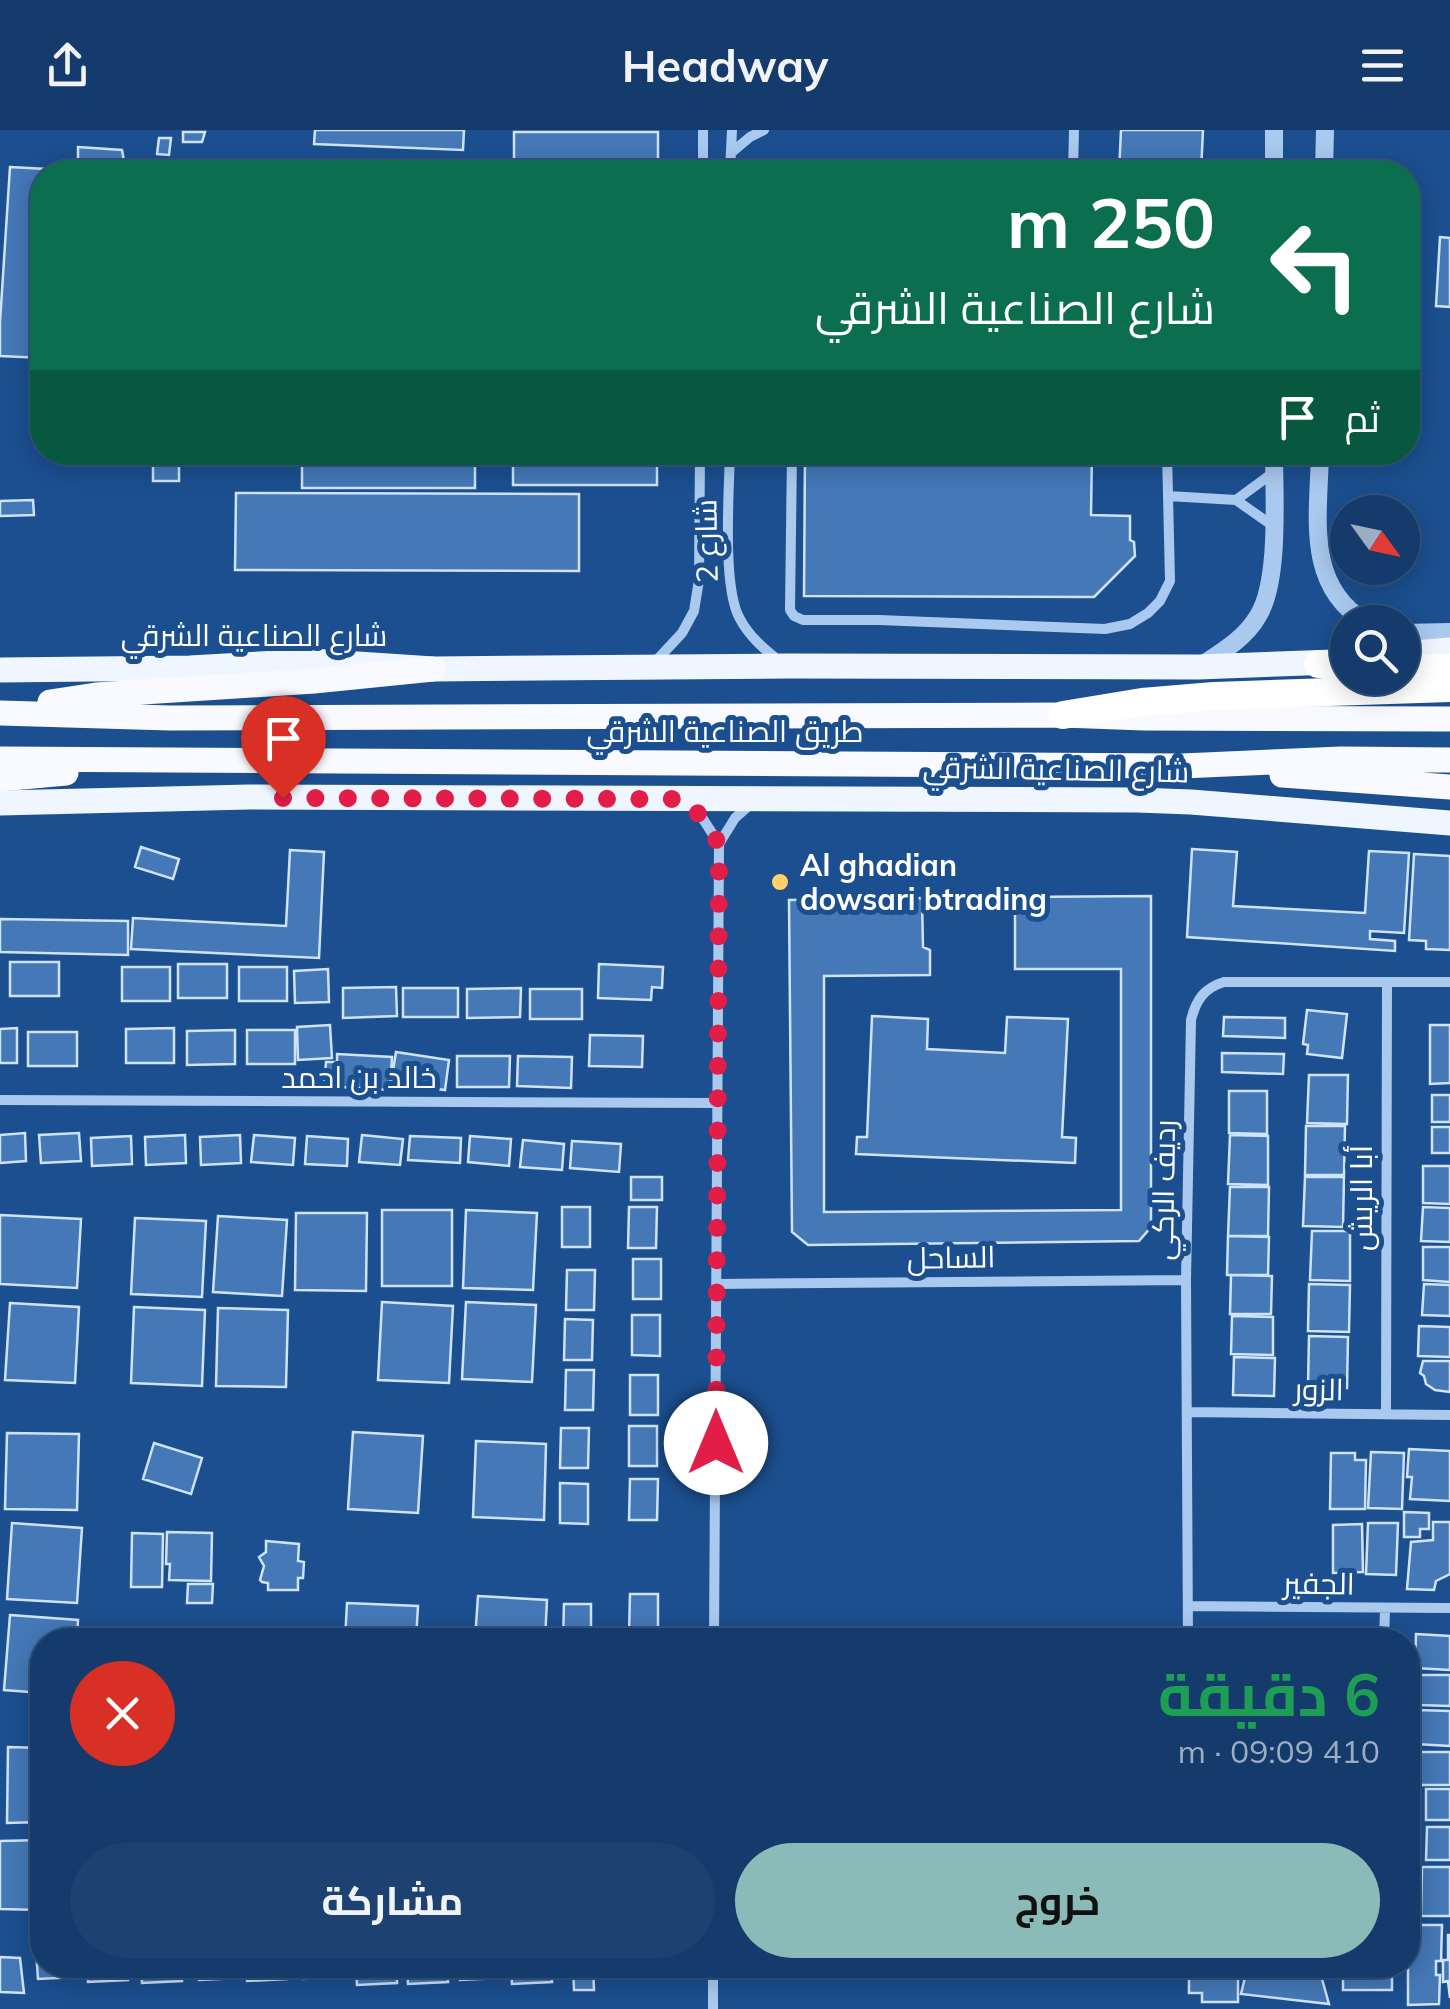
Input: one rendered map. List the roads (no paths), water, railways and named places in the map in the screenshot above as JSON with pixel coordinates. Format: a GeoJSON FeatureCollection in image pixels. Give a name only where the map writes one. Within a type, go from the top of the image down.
{"type":"FeatureCollection","features":[{"type":"Feature","properties":{"kind":"highway"},"geometry":{"type":"LineString","coordinates":[[1318,664],[1330,664]]}},
{"type":"Feature","properties":{"kind":"highway"},"geometry":{"type":"LineString","coordinates":[[0,711],[96,695],[314,681],[433,668]]}},
{"type":"Feature","properties":{"kind":"highway"},"geometry":{"type":"LineString","coordinates":[[1420,668],[1450,668]]}},
{"type":"Feature","properties":{"kind":"highway"},"geometry":{"type":"LineString","coordinates":[[1063,715],[1142,702],[1214,696],[1450,688]]}},
{"type":"Feature","properties":{"kind":"highway","name":"طريق الصناعية الشرقي"},"geometry":{"type":"LineString","coordinates":[[0,711],[170,718],[1063,715],[1450,719]]}},
{"type":"Feature","properties":{"kind":"highway","name":"طريق الصناعية الشرقي"},"geometry":{"type":"LineString","coordinates":[[0,760],[1182,766],[1342,759],[1450,760]]}},
{"type":"Feature","properties":{"kind":"highway"},"geometry":{"type":"LineString","coordinates":[[0,779],[176,760]]}},
{"type":"Feature","properties":{"kind":"highway"},"geometry":{"type":"LineString","coordinates":[[1182,766],[1450,788]]}},
{"type":"Feature","properties":{"kind":"main road"},"geometry":{"type":"LineString","coordinates":[[1420,652],[1450,650]]}},
{"type":"Feature","properties":{"kind":"main road","name":"شارع الصناعية الشرقي"},"geometry":{"type":"LineString","coordinates":[[0,670],[312,662],[433,668],[1318,664]]}},
{"type":"Feature","properties":{"kind":"main road","name":"شارع الصناعية الشرقي"},"geometry":{"type":"LineString","coordinates":[[0,803],[249,798],[1152,800],[1450,823]]}},
{"type":"Feature","properties":{"kind":"street"},"geometry":{"type":"LineString","coordinates":[[703,130],[703,160]]}},
{"type":"Feature","properties":{"kind":"street"},"geometry":{"type":"LineString","coordinates":[[731,160],[732,130]]}},
{"type":"Feature","properties":{"kind":"street"},"geometry":{"type":"LineString","coordinates":[[731,153],[764,130]]}},
{"type":"Feature","properties":{"kind":"street"},"geometry":{"type":"LineString","coordinates":[[1073,160],[1074,130]]}},
{"type":"Feature","properties":{"kind":"street"},"geometry":{"type":"LineString","coordinates":[[1274,130],[1274,160]]}},
{"type":"Feature","properties":{"kind":"street"},"geometry":{"type":"LineString","coordinates":[[1324,130],[1324,160]]}},
{"type":"Feature","properties":{"kind":"street","name":"شارع 2"},"geometry":{"type":"LineString","coordinates":[[650,668],[682,633],[694,612],[699,580],[700,465]]}},
{"type":"Feature","properties":{"kind":"street","name":"شارع 2"},"geometry":{"type":"LineString","coordinates":[[730,465],[732,598],[750,634],[787,666]]}},
{"type":"Feature","properties":{"kind":"street"},"geometry":{"type":"LineString","coordinates":[[792,465],[790,610],[794,616],[803,620],[1106,629],[1130,624],[1148,613],[1160,601],[1170,581],[1167,465]]}},
{"type":"Feature","properties":{"kind":"street"},"geometry":{"type":"LineString","coordinates":[[1198,667],[1243,636],[1266,599],[1274,465]]}},
{"type":"Feature","properties":{"kind":"street"},"geometry":{"type":"LineString","coordinates":[[1320,465],[1319,555],[1332,589],[1343,605]]}},
{"type":"Feature","properties":{"kind":"street"},"geometry":{"type":"LineString","coordinates":[[1236,500],[1274,472]]}},
{"type":"Feature","properties":{"kind":"street"},"geometry":{"type":"LineString","coordinates":[[1168,496],[1236,500],[1273,526]]}},
{"type":"Feature","properties":{"kind":"street"},"geometry":{"type":"LineString","coordinates":[[1420,633],[1450,632]]}},
{"type":"Feature","properties":{"kind":"street"},"geometry":{"type":"LineString","coordinates":[[714,1628],[719,844],[735,818],[759,798]]}},
{"type":"Feature","properties":{"kind":"street"},"geometry":{"type":"LineString","coordinates":[[685,799],[719,844]]}},
{"type":"Feature","properties":{"kind":"street","name":"رديف الركي"},"geometry":{"type":"LineString","coordinates":[[1188,1628],[1186,1280],[1194,1007],[1211,986],[1224,982],[1450,982]]}},
{"type":"Feature","properties":{"kind":"street","name":"أبا الريش"},"geometry":{"type":"LineString","coordinates":[[1386,1414],[1387,982]]}},
{"type":"Feature","properties":{"kind":"street","name":"خالد بن احمد"},"geometry":{"type":"LineString","coordinates":[[0,1100],[717,1103]]}},
{"type":"Feature","properties":{"kind":"street","name":"الساحل"},"geometry":{"type":"LineString","coordinates":[[717,1284],[1186,1280]]}},
{"type":"Feature","properties":{"kind":"street","name":"الزور"},"geometry":{"type":"LineString","coordinates":[[1188,1412],[1450,1415]]}},
{"type":"Feature","properties":{"kind":"street","name":"الجفير"},"geometry":{"type":"LineString","coordinates":[[1188,1606],[1450,1608]]}},
{"type":"Feature","properties":{"kind":"street"},"geometry":{"type":"LineString","coordinates":[[1384,1628],[1385,1609]]}},
{"type":"Feature","properties":{"kind":"street"},"geometry":{"type":"LineString","coordinates":[[713,1978],[713,2009]]}},
{"type":"Feature","properties":{"kind":"place","name":"Al ghadian dowsari btrading"},"geometry":{"type":"Point","coordinates":[780,882]}}]}
